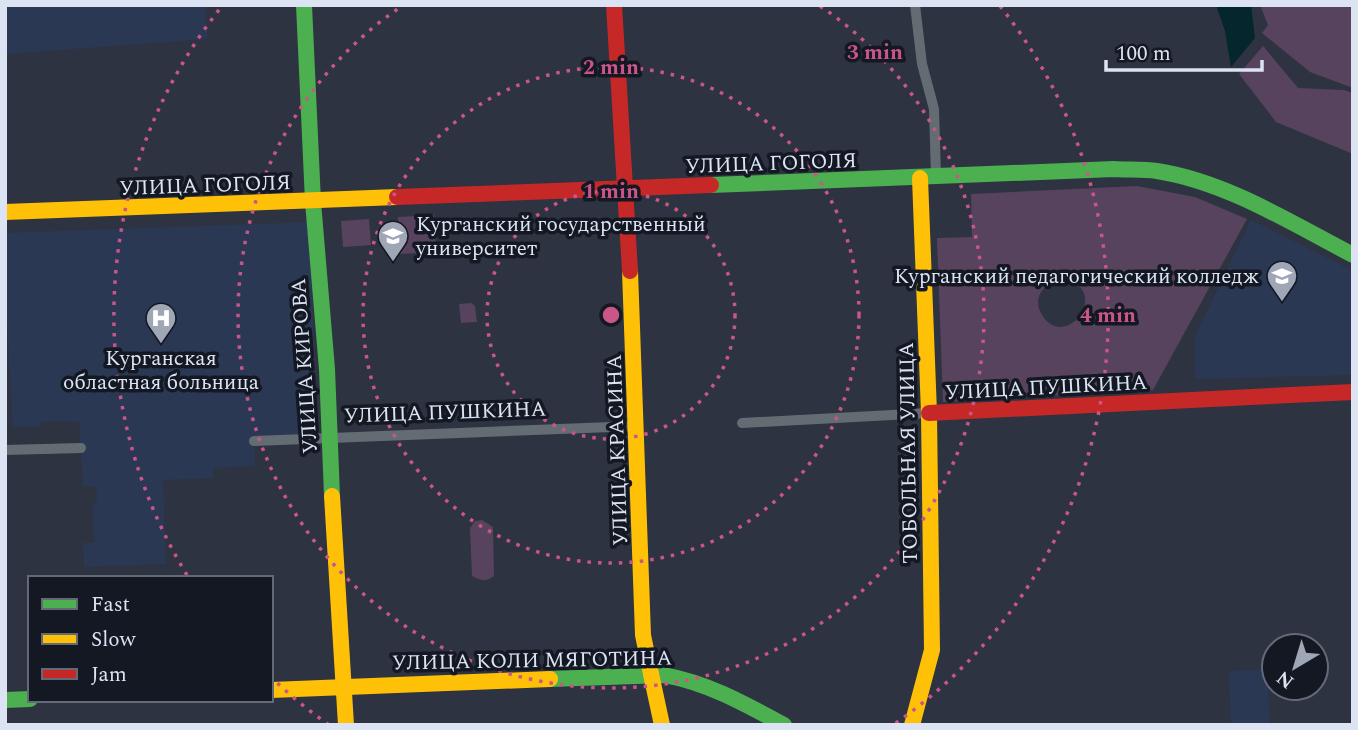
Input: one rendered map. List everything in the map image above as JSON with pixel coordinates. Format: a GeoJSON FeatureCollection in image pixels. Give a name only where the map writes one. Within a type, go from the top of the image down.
{"type":"FeatureCollection","features":[{"type":"Feature","properties":{"kind":"main road","name":"УЛИЦА КИРОВА"},"geometry":{"type":"LineString","coordinates":[[304,5],[313,202],[327,369],[346,725]]}},
{"type":"Feature","properties":{"kind":"main road","name":"УЛИЦА КРАСИНА"},"geometry":{"type":"LineString","coordinates":[[614,5],[635,345],[643,635],[662,725]]}},
{"type":"Feature","properties":{"kind":"main road","name":"УЛИЦА ГОГОЛЯ"},"geometry":{"type":"LineString","coordinates":[[5,212],[1114,169],[1156,171],[1197,180],[1249,202],[1353,256]]}},
{"type":"Feature","properties":{"kind":"main road","name":"ТОБОЛЬНАЯ УЛИЦА"},"geometry":{"type":"LineString","coordinates":[[912,725],[932,650],[928,177]]}},
{"type":"Feature","properties":{"kind":"main road","name":"УЛИЦА ПУШКИНА"},"geometry":{"type":"LineString","coordinates":[[929,413],[1353,393]]}},
{"type":"Feature","properties":{"kind":"main road","name":"УЛИЦА КОЛИ МЯГОТИНА"},"geometry":{"type":"LineString","coordinates":[[273,690],[651,674],[682,678],[710,687],[783,725]]}},
{"type":"Feature","properties":{"kind":"main road"},"geometry":{"type":"LineString","coordinates":[[5,700],[28,699]]}},
{"type":"Feature","properties":{"kind":"street","name":"ТОБОЛЬНАЯ УЛИЦА"},"geometry":{"type":"LineString","coordinates":[[915,5],[922,64],[934,109],[928,177]]}},
{"type":"Feature","properties":{"kind":"street","name":"УЛИЦА ПУШКИНА"},"geometry":{"type":"LineString","coordinates":[[742,423],[929,413]]}},
{"type":"Feature","properties":{"kind":"street","name":"УЛИЦА ПУШКИНА"},"geometry":{"type":"LineString","coordinates":[[254,441],[637,426]]}},
{"type":"Feature","properties":{"kind":"street"},"geometry":{"type":"LineString","coordinates":[[5,450],[81,448]]}},
{"type":"Feature","properties":{"kind":"shaded area"},"geometry":{"type":"Polygon","coordinates":[[[5,5],[205,5],[208,39],[5,54],[5,5]]]}},
{"type":"Feature","properties":{"kind":"shaded area"},"geometry":{"type":"Polygon","coordinates":[[[1216,5],[1251,5],[1255,38],[1231,67],[1225,31],[1216,5]]]}},
{"type":"Feature","properties":{"kind":"shaded area"},"geometry":{"type":"Polygon","coordinates":[[[1260,5],[1353,5],[1353,88],[1310,72],[1262,33],[1268,25],[1260,5]]]}},
{"type":"Feature","properties":{"kind":"shaded area"},"geometry":{"type":"Polygon","coordinates":[[[1263,46],[1298,88],[1344,90],[1353,93],[1353,154],[1276,122],[1239,74],[1263,46]]]}},
{"type":"Feature","properties":{"kind":"shaded area"},"geometry":{"type":"Polygon","coordinates":[[[1137,186],[1195,197],[1247,219],[1153,390],[943,402],[937,238],[972,237],[971,194],[1137,186]],[[1061,279],[1041,292],[1039,308],[1052,325],[1063,327],[1073,323],[1081,314],[1085,304],[1084,293],[1076,284],[1061,279]]]}},
{"type":"Feature","properties":{"kind":"shaded area"},"geometry":{"type":"Polygon","coordinates":[[[434,215],[436,252],[400,254],[398,217],[434,215]]]}},
{"type":"Feature","properties":{"kind":"shaded area"},"geometry":{"type":"Polygon","coordinates":[[[369,219],[371,245],[343,247],[341,221],[369,219]]]}},
{"type":"Feature","properties":{"kind":"shaded area","name":"Курганский педагогический колледж"},"geometry":{"type":"Polygon","coordinates":[[[1251,220],[1353,271],[1353,375],[1195,379],[1195,336],[1251,220]]]}},
{"type":"Feature","properties":{"kind":"shaded area","name":"Курганская областная больница"},"geometry":{"type":"Polygon","coordinates":[[[310,222],[317,436],[254,438],[255,466],[213,468],[213,478],[163,480],[166,564],[84,567],[83,543],[94,543],[93,506],[97,500],[96,487],[83,486],[79,421],[41,421],[41,426],[13,427],[5,291],[5,233],[310,222]]]}},
{"type":"Feature","properties":{"kind":"shaded area"},"geometry":{"type":"Polygon","coordinates":[[[471,303],[475,306],[477,322],[461,323],[459,304],[471,303]]]}},
{"type":"Feature","properties":{"kind":"shaded area"},"geometry":{"type":"Polygon","coordinates":[[[482,520],[493,527],[494,576],[483,580],[472,576],[470,528],[475,521],[482,520]]]}},
{"type":"Feature","properties":{"kind":"shaded area"},"geometry":{"type":"Polygon","coordinates":[[[1260,670],[1260,702],[1269,702],[1270,725],[1231,725],[1229,671],[1260,670]]]}},
{"type":"Feature","properties":{"kind":"traffic: fast"},"geometry":{"type":"LineString","coordinates":[[304,5],[313,202],[327,369],[332,496]]}},
{"type":"Feature","properties":{"kind":"traffic: fast"},"geometry":{"type":"LineString","coordinates":[[711,185],[1114,169],[1152,170],[1183,176],[1233,194],[1353,255]]}},
{"type":"Feature","properties":{"kind":"traffic: fast"},"geometry":{"type":"LineString","coordinates":[[550,679],[664,675],[711,689],[784,725]]}},
{"type":"Feature","properties":{"kind":"traffic: fast"},"geometry":{"type":"LineString","coordinates":[[5,700],[28,699]]}},
{"type":"Feature","properties":{"kind":"traffic: slow"},"geometry":{"type":"LineString","coordinates":[[912,725],[932,650],[929,413],[920,178]]}},
{"type":"Feature","properties":{"kind":"traffic: slow"},"geometry":{"type":"LineString","coordinates":[[5,212],[397,197]]}},
{"type":"Feature","properties":{"kind":"traffic: slow"},"geometry":{"type":"LineString","coordinates":[[630,271],[643,635],[651,674]]}},
{"type":"Feature","properties":{"kind":"traffic: slow"},"geometry":{"type":"LineString","coordinates":[[332,496],[346,725]]}},
{"type":"Feature","properties":{"kind":"traffic: slow"},"geometry":{"type":"LineString","coordinates":[[651,674],[662,725]]}},
{"type":"Feature","properties":{"kind":"traffic: slow"},"geometry":{"type":"LineString","coordinates":[[273,690],[550,679]]}},
{"type":"Feature","properties":{"kind":"traffic: jam"},"geometry":{"type":"LineString","coordinates":[[614,5],[630,271]]}},
{"type":"Feature","properties":{"kind":"traffic: jam"},"geometry":{"type":"LineString","coordinates":[[397,197],[711,185]]}},
{"type":"Feature","properties":{"kind":"traffic: jam"},"geometry":{"type":"LineString","coordinates":[[929,413],[1353,392]]}},
{"type":"Feature","properties":{"kind":"place","name":"Курганский государственный университет"},"geometry":{"type":"Point","coordinates":[393,263]}},
{"type":"Feature","properties":{"kind":"place","name":"Курганский педагогический колледж"},"geometry":{"type":"Point","coordinates":[1282,303]}},
{"type":"Feature","properties":{"kind":"place","name":"Курганская областная больница"},"geometry":{"type":"Point","coordinates":[161,345]}}]}
